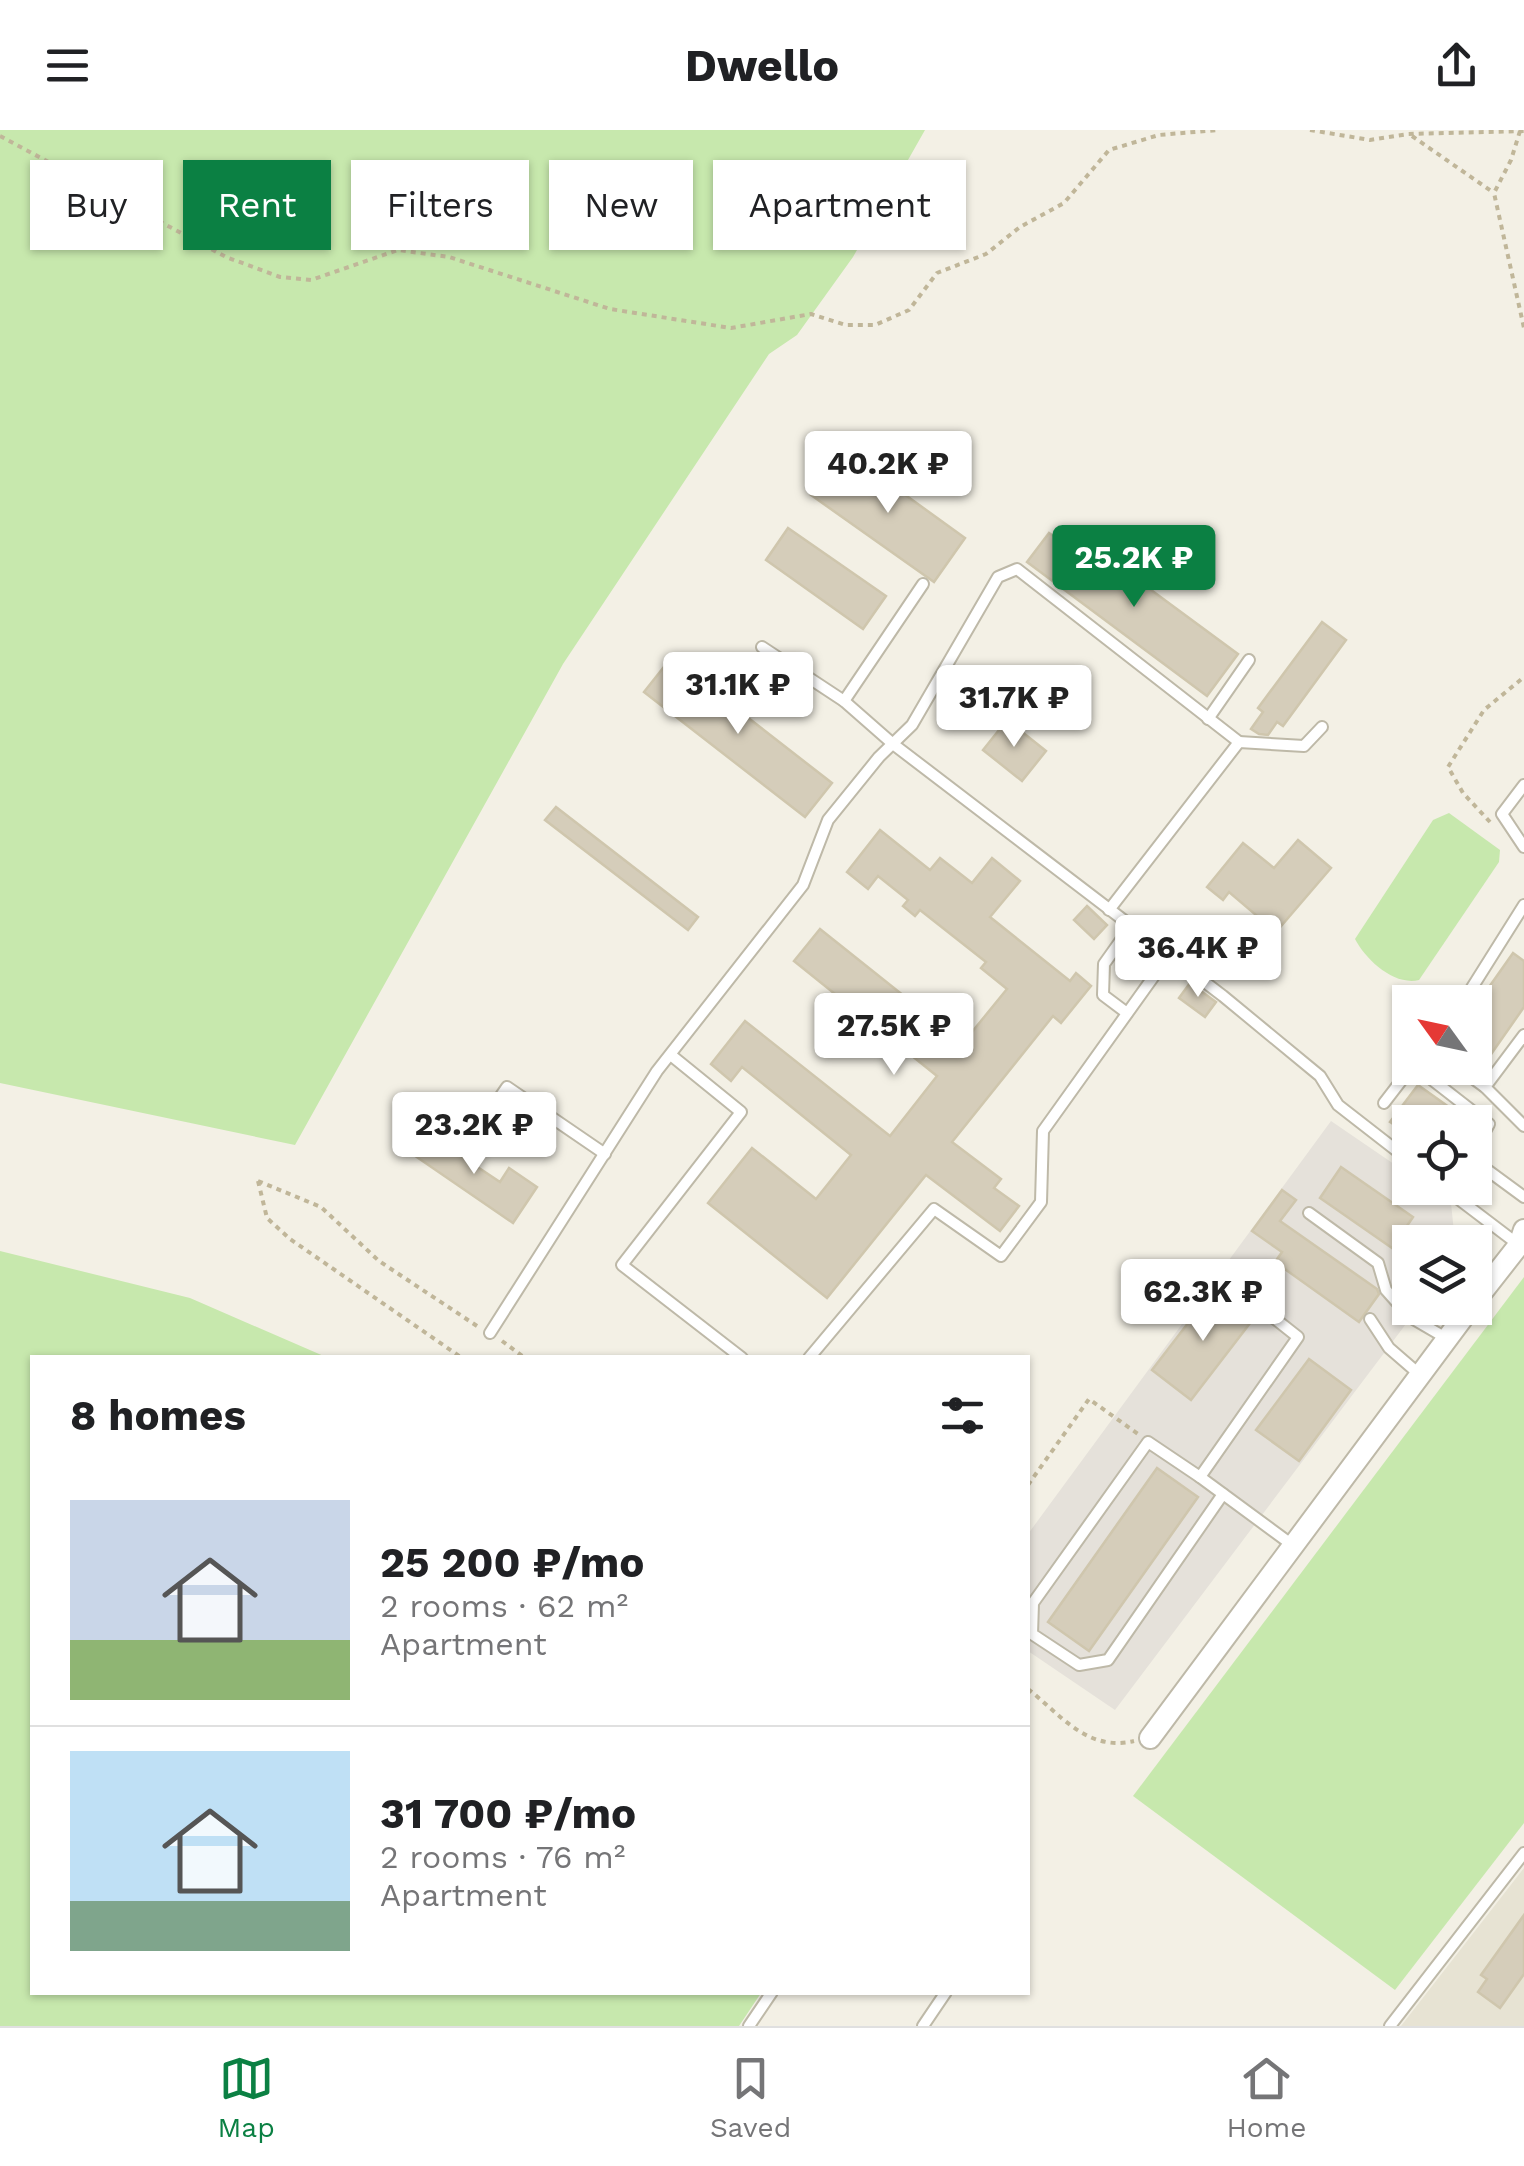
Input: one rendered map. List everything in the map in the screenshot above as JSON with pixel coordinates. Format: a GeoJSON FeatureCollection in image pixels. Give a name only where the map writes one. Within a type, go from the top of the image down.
{"type":"FeatureCollection","features":[{"type":"Feature","properties":{"kind":"street"},"geometry":{"type":"LineString","coordinates":[[1492,1279],[1522,1241]]}},
{"type":"Feature","properties":{"kind":"street"},"geometry":{"type":"LineString","coordinates":[[1150,1738],[1456,1325]]}},
{"type":"Feature","properties":{"kind":"lane"},"geometry":{"type":"LineString","coordinates":[[490,1333],[657,1071],[803,885],[828,820],[912,725],[998,577],[1017,568],[1240,742],[1304,746],[1322,727]]}},
{"type":"Feature","properties":{"kind":"lane"},"geometry":{"type":"LineString","coordinates":[[844,701],[924,584]]}},
{"type":"Feature","properties":{"kind":"lane"},"geometry":{"type":"LineString","coordinates":[[762,647],[844,701],[1168,955],[1320,1076],[1338,1106],[1392,1147]]}},
{"type":"Feature","properties":{"kind":"lane"},"geometry":{"type":"LineString","coordinates":[[1208,719],[1249,660]]}},
{"type":"Feature","properties":{"kind":"lane"},"geometry":{"type":"LineString","coordinates":[[1109,910],[1240,742]]}},
{"type":"Feature","properties":{"kind":"lane"},"geometry":{"type":"LineString","coordinates":[[1524,785],[1502,814],[1524,847]]}},
{"type":"Feature","properties":{"kind":"lane"},"geometry":{"type":"LineString","coordinates":[[1474,985],[1524,905]]}},
{"type":"Feature","properties":{"kind":"lane"},"geometry":{"type":"LineString","coordinates":[[1127,1013],[1103,995],[1104,964],[1131,926]]}},
{"type":"Feature","properties":{"kind":"lane"},"geometry":{"type":"LineString","coordinates":[[812,1355],[934,1209],[1001,1256],[1041,1202],[1043,1131],[1168,955]]}},
{"type":"Feature","properties":{"kind":"lane"},"geometry":{"type":"LineString","coordinates":[[1524,1036],[1485,1086],[1524,1126]]}},
{"type":"Feature","properties":{"kind":"lane"},"geometry":{"type":"LineString","coordinates":[[672,1056],[741,1112],[622,1265],[738,1355]]}},
{"type":"Feature","properties":{"kind":"lane"},"geometry":{"type":"LineString","coordinates":[[1384,1103],[1399,1085]]}},
{"type":"Feature","properties":{"kind":"lane"},"geometry":{"type":"LineString","coordinates":[[1436,1085],[1463,1105]]}},
{"type":"Feature","properties":{"kind":"lane"},"geometry":{"type":"LineString","coordinates":[[468,1144],[507,1087],[605,1154]]}},
{"type":"Feature","properties":{"kind":"lane"},"geometry":{"type":"LineString","coordinates":[[1492,1173],[1524,1196]]}},
{"type":"Feature","properties":{"kind":"lane"},"geometry":{"type":"LineString","coordinates":[[1469,1205],[1522,1241]]}},
{"type":"Feature","properties":{"kind":"lane"},"geometry":{"type":"LineString","coordinates":[[1310,1213],[1378,1263],[1386,1290],[1410,1318],[1446,1338]]}},
{"type":"Feature","properties":{"kind":"lane"},"geometry":{"type":"LineString","coordinates":[[1200,1478],[1298,1337],[1242,1292]]}},
{"type":"Feature","properties":{"kind":"lane"},"geometry":{"type":"LineString","coordinates":[[1370,1319],[1389,1348],[1420,1374]]}},
{"type":"Feature","properties":{"kind":"lane"},"geometry":{"type":"LineString","coordinates":[[1223,1494],[1108,1660],[1079,1665],[1032,1634],[1033,1602],[1148,1442],[1223,1494],[1291,1544]]}},
{"type":"Feature","properties":{"kind":"lane"},"geometry":{"type":"LineString","coordinates":[[1390,2026],[1524,1853]]}},
{"type":"Feature","properties":{"kind":"lane"},"geometry":{"type":"LineString","coordinates":[[750,2026],[770,1995]]}},
{"type":"Feature","properties":{"kind":"lane"},"geometry":{"type":"LineString","coordinates":[[923,2026],[944,1995]]}},
{"type":"Feature","properties":{"kind":"path"},"geometry":{"type":"LineString","coordinates":[[0,136],[226,257],[280,278],[311,280],[398,250],[450,258],[610,309],[732,328],[811,314],[846,325],[875,325],[909,310],[936,274],[986,254],[1064,202],[1109,150],[1159,135],[1218,130]]}},
{"type":"Feature","properties":{"kind":"path"},"geometry":{"type":"LineString","coordinates":[[1310,130],[1370,140],[1408,134],[1522,131],[1494,192],[1524,328]]}},
{"type":"Feature","properties":{"kind":"path"},"geometry":{"type":"LineString","coordinates":[[1408,134],[1494,192]]}},
{"type":"Feature","properties":{"kind":"path"},"geometry":{"type":"LineString","coordinates":[[1500,830],[1464,793],[1448,767],[1484,710],[1524,677]]}},
{"type":"Feature","properties":{"kind":"path"},"geometry":{"type":"LineString","coordinates":[[458,1355],[290,1239],[266,1218],[258,1181],[320,1207],[378,1261],[520,1355]]}},
{"type":"Feature","properties":{"kind":"path"},"geometry":{"type":"LineString","coordinates":[[1030,1482],[1089,1400],[1148,1442]]}},
{"type":"Feature","properties":{"kind":"path"},"geometry":{"type":"LineString","coordinates":[[1030,1691],[1087,1737],[1107,1744],[1150,1738]]}},
{"type":"Feature","properties":{"kind":"shaded area"},"geometry":{"type":"Polygon","coordinates":[[[1331,1121],[1392,1163],[1392,1205],[1451,1205],[1453,1225],[1392,1225],[1392,1325],[1405,1325],[1115,1710],[1030,1652],[1030,1531],[1331,1121]]]}},
{"type":"Feature","properties":{"kind":"shaded area"},"geometry":{"type":"Polygon","coordinates":[[[1524,1868],[1524,2026],[1401,2026],[1524,1868]]]}},
{"type":"Feature","properties":{"kind":"green space"},"geometry":{"type":"Polygon","coordinates":[[[0,130],[925,130],[908,160],[713,160],[713,250],[857,250],[797,335],[769,354],[563,664],[295,1145],[0,1083],[0,130]]]}},
{"type":"Feature","properties":{"kind":"green space"},"geometry":{"type":"Polygon","coordinates":[[[1449,813],[1500,850],[1499,862],[1419,980],[1400,979],[1373,963],[1355,939],[1433,820],[1449,813]]]}},
{"type":"Feature","properties":{"kind":"green space"},"geometry":{"type":"Polygon","coordinates":[[[0,1251],[190,1298],[321,1355],[30,1355],[30,1995],[760,1995],[739,2026],[0,2026],[0,1251]]]}},
{"type":"Feature","properties":{"kind":"green space"},"geometry":{"type":"Polygon","coordinates":[[[1524,1277],[1524,1823],[1395,1990],[1133,1796],[1488,1325],[1492,1325],[1492,1319],[1524,1277]]]}},
{"type":"Feature","properties":{"kind":"building"},"geometry":{"type":"Polygon","coordinates":[[[843,450],[965,538],[934,582],[811,495],[843,450]]]}},
{"type":"Feature","properties":{"kind":"building"},"geometry":{"type":"Polygon","coordinates":[[[788,528],[886,596],[863,629],[766,560],[788,528]]]}},
{"type":"Feature","properties":{"kind":"building"},"geometry":{"type":"Polygon","coordinates":[[[1071,531],[1238,654],[1207,696],[1027,562],[1049,533],[1063,543],[1071,531]]]}},
{"type":"Feature","properties":{"kind":"building"},"geometry":{"type":"Polygon","coordinates":[[[1322,622],[1346,640],[1283,726],[1277,722],[1268,735],[1259,734],[1251,729],[1263,712],[1258,708],[1322,622]]]}},
{"type":"Feature","properties":{"kind":"building"},"geometry":{"type":"Polygon","coordinates":[[[671,658],[832,783],[805,817],[644,692],[671,658]]]}},
{"type":"Feature","properties":{"kind":"building"},"geometry":{"type":"Polygon","coordinates":[[[1007,720],[1046,751],[1022,781],[983,750],[1007,720]]]}},
{"type":"Feature","properties":{"kind":"building"},"geometry":{"type":"Polygon","coordinates":[[[556,807],[698,917],[688,930],[545,820],[556,807]]]}},
{"type":"Feature","properties":{"kind":"building"},"geometry":{"type":"Polygon","coordinates":[[[880,830],[930,870],[940,858],[972,883],[992,858],[1020,881],[990,917],[1070,981],[1076,973],[1091,986],[1061,1023],[1053,1016],[952,1142],[1001,1179],[994,1188],[1019,1206],[1000,1231],[926,1175],[827,1298],[708,1203],[752,1148],[816,1199],[851,1155],[742,1067],[731,1081],[711,1064],[745,1021],[890,1136],[937,1076],[794,961],[820,929],[963,1043],[1007,989],[981,968],[986,962],[920,910],[915,916],[903,906],[908,900],[878,876],[868,889],[847,872],[880,830]]]}},
{"type":"Feature","properties":{"kind":"building"},"geometry":{"type":"Polygon","coordinates":[[[1298,840],[1331,868],[1276,932],[1229,892],[1223,900],[1207,887],[1243,843],[1274,868],[1298,840]]]}},
{"type":"Feature","properties":{"kind":"building"},"geometry":{"type":"Polygon","coordinates":[[[1087,906],[1107,925],[1094,939],[1074,920],[1087,906]]]}},
{"type":"Feature","properties":{"kind":"building"},"geometry":{"type":"Polygon","coordinates":[[[1513,953],[1524,961],[1524,1007],[1492,1053],[1492,985],[1513,953]]]}},
{"type":"Feature","properties":{"kind":"building"},"geometry":{"type":"Polygon","coordinates":[[[1190,983],[1216,1002],[1205,1017],[1179,998],[1190,983]]]}},
{"type":"Feature","properties":{"kind":"building"},"geometry":{"type":"Polygon","coordinates":[[[1418,1085],[1446,1105],[1403,1105],[1418,1085]]]}},
{"type":"Feature","properties":{"kind":"building"},"geometry":{"type":"Polygon","coordinates":[[[419,1128],[500,1182],[509,1168],[537,1187],[513,1223],[405,1149],[419,1128]]]}},
{"type":"Feature","properties":{"kind":"building"},"geometry":{"type":"Polygon","coordinates":[[[1341,1167],[1413,1217],[1408,1225],[1392,1225],[1392,1248],[1320,1198],[1341,1167]]]}},
{"type":"Feature","properties":{"kind":"building"},"geometry":{"type":"Polygon","coordinates":[[[1282,1190],[1296,1200],[1280,1221],[1377,1289],[1379,1294],[1359,1322],[1275,1262],[1282,1252],[1252,1231],[1282,1190]]]}},
{"type":"Feature","properties":{"kind":"building"},"geometry":{"type":"Polygon","coordinates":[[[1215,1288],[1254,1318],[1191,1400],[1152,1370],[1215,1288]]]}},
{"type":"Feature","properties":{"kind":"building"},"geometry":{"type":"Polygon","coordinates":[[[1309,1359],[1351,1390],[1299,1461],[1256,1430],[1309,1359]]]}},
{"type":"Feature","properties":{"kind":"building"},"geometry":{"type":"Polygon","coordinates":[[[1157,1468],[1198,1497],[1089,1651],[1048,1622],[1157,1468]]]}},
{"type":"Feature","properties":{"kind":"building"},"geometry":{"type":"Polygon","coordinates":[[[1524,1915],[1524,1974],[1500,2008],[1478,1992],[1487,1979],[1481,1975],[1524,1915]]]}}]}
